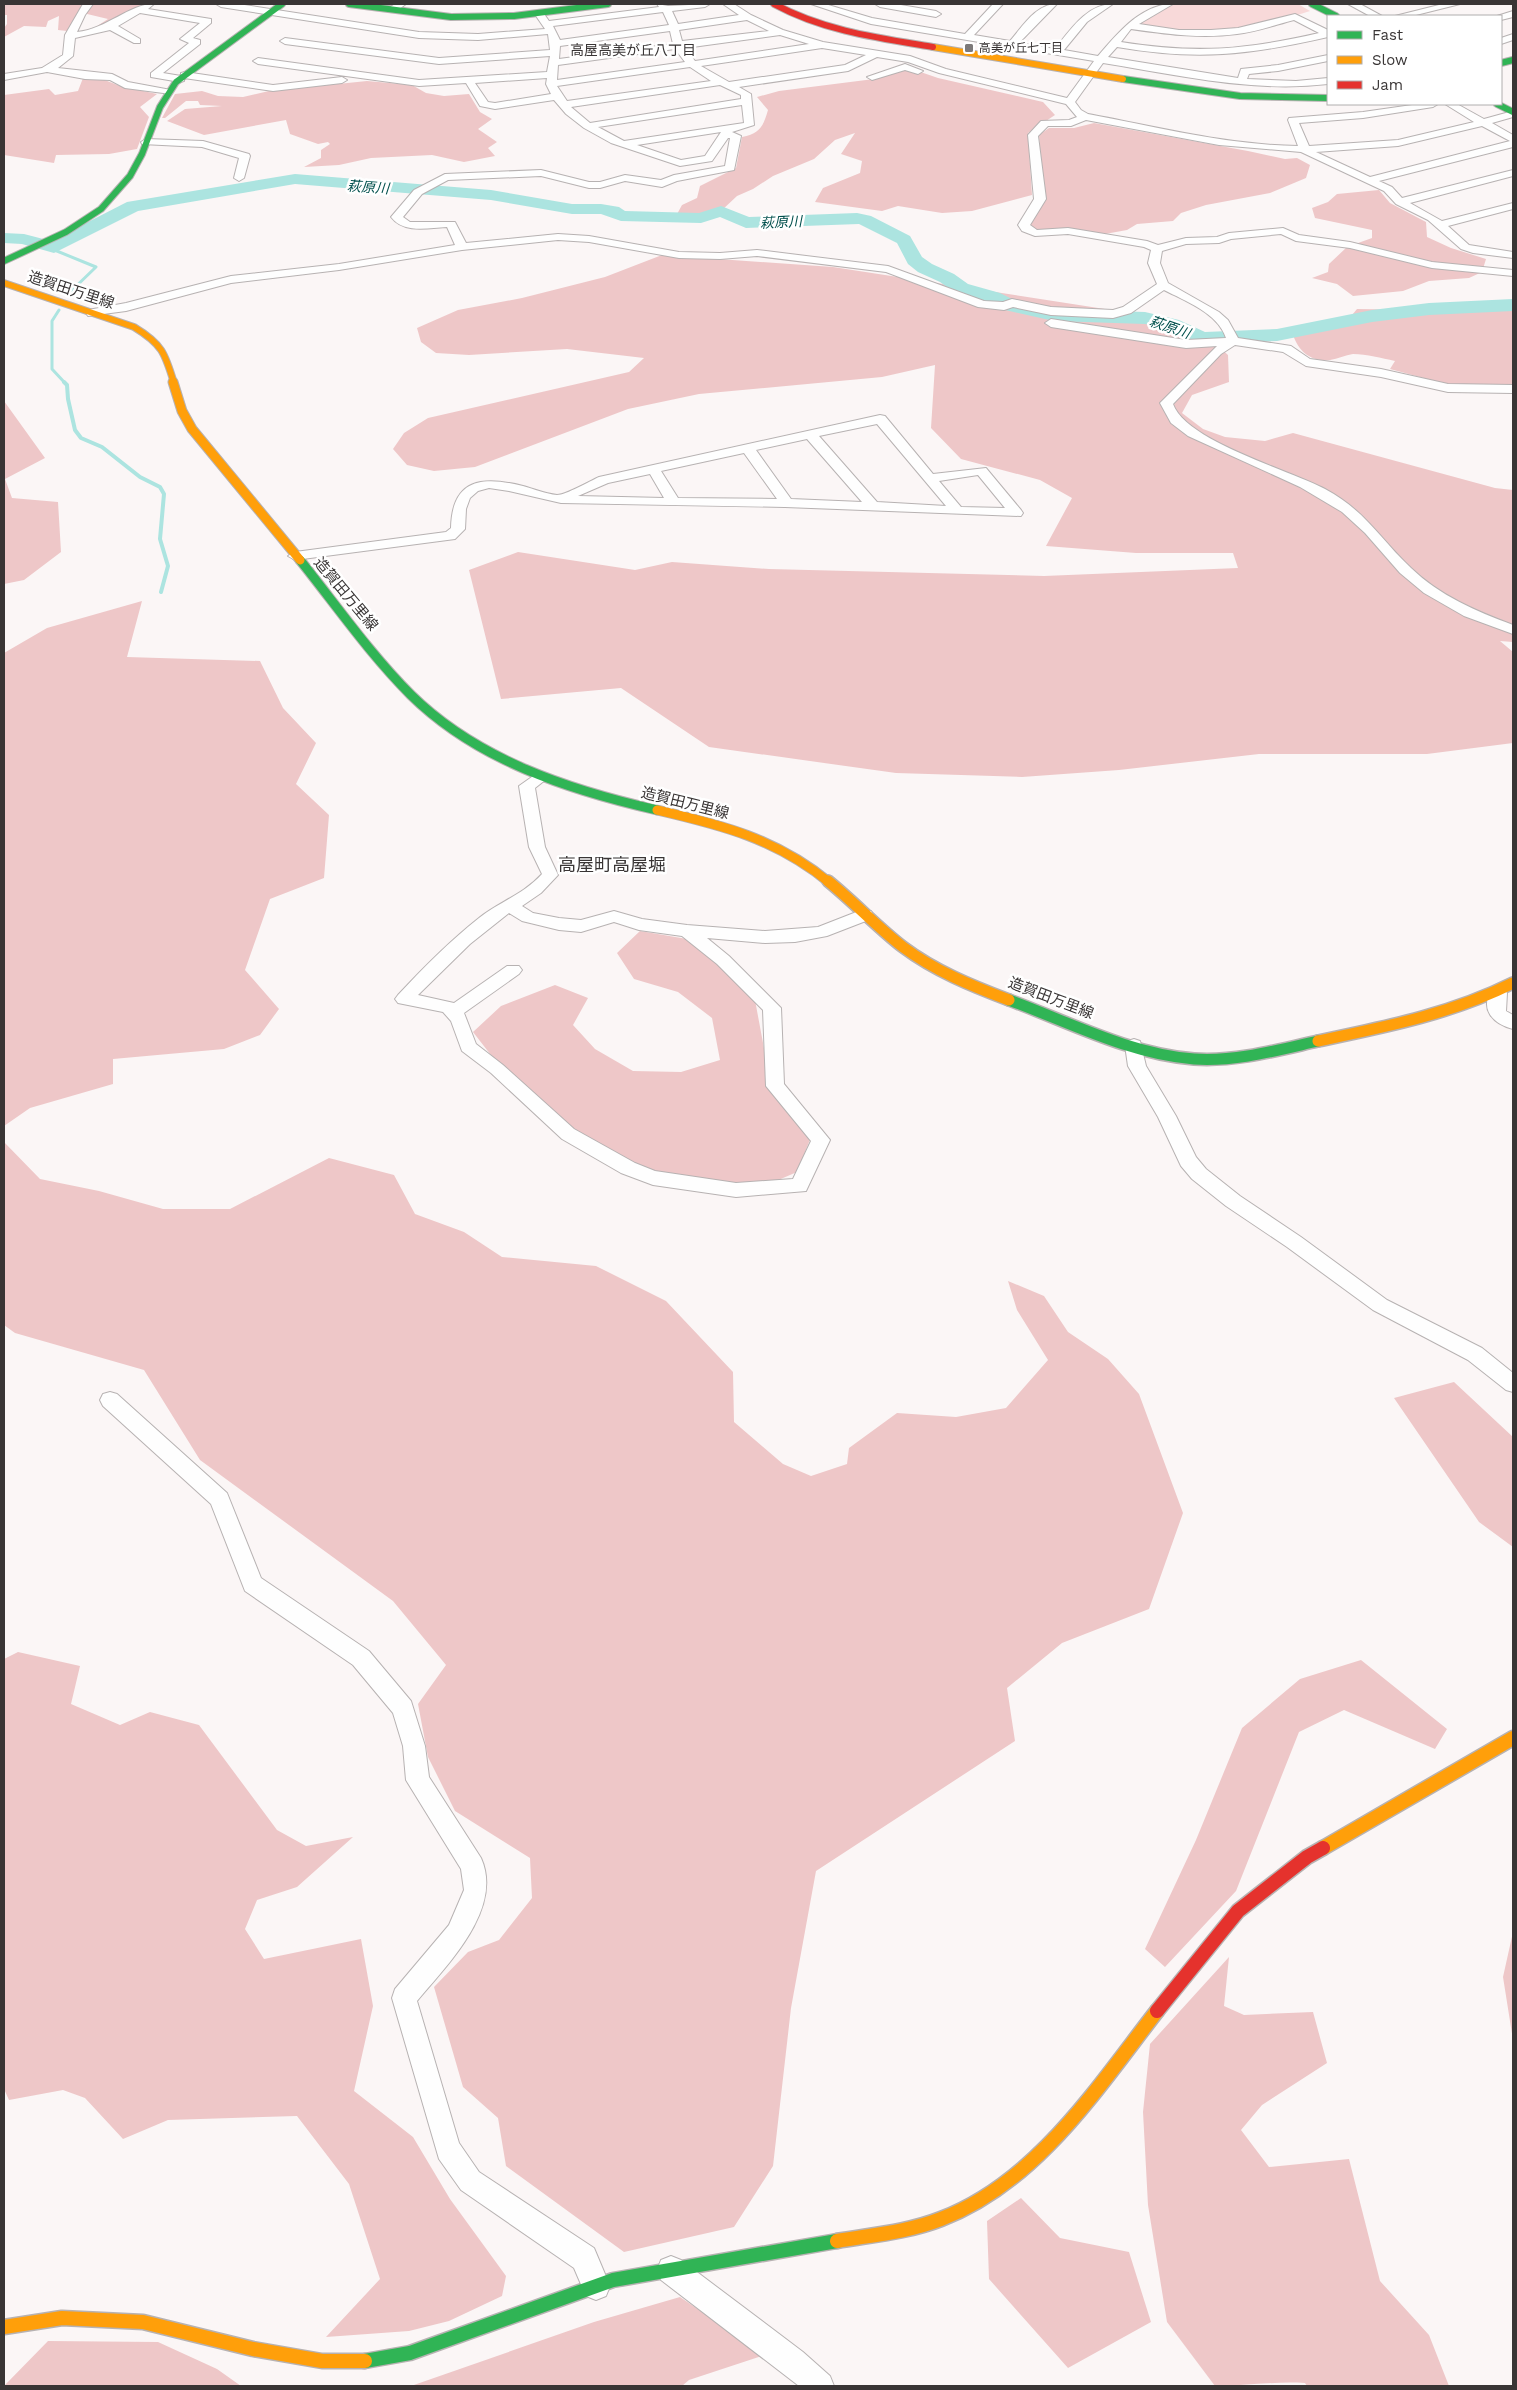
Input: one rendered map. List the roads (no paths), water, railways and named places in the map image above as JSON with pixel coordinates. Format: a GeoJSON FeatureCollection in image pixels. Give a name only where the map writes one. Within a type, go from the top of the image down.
{"type":"FeatureCollection","features":[{"type":"Feature","properties":{"kind":"street"},"geometry":{"type":"LineString","coordinates":[[49,70],[68,56],[67,42],[83,8],[88,4]]}},
{"type":"Feature","properties":{"kind":"street"},"geometry":{"type":"LineString","coordinates":[[70,35],[89,35],[113,27],[150,4]]}},
{"type":"Feature","properties":{"kind":"street"},"geometry":{"type":"LineString","coordinates":[[220,4],[269,13],[306,25],[413,42],[478,37],[549,28],[665,6],[705,4]]}},
{"type":"Feature","properties":{"kind":"street"},"geometry":{"type":"LineString","coordinates":[[4,261],[88,218],[107,205],[124,188],[167,92],[182,77],[282,4]]}},
{"type":"Feature","properties":{"kind":"street"},"geometry":{"type":"LineString","coordinates":[[348,4],[396,7],[451,17],[488,17],[539,13],[608,4]]}},
{"type":"Feature","properties":{"kind":"street"},"geometry":{"type":"LineString","coordinates":[[728,4],[748,17],[780,32],[822,45],[902,58],[942,71],[1070,102],[1077,112],[1084,117],[1264,148],[1304,149],[1383,145],[1483,122],[1513,113]]}},
{"type":"Feature","properties":{"kind":"street"},"geometry":{"type":"LineString","coordinates":[[774,4],[787,12],[825,27],[1089,74],[1241,97],[1281,100],[1327,98]]}},
{"type":"Feature","properties":{"kind":"street"},"geometry":{"type":"LineString","coordinates":[[816,4],[871,21],[1241,82],[1278,84],[1327,81]]}},
{"type":"Feature","properties":{"kind":"street"},"geometry":{"type":"LineString","coordinates":[[880,4],[939,12],[921,29]]}},
{"type":"Feature","properties":{"kind":"street"},"geometry":{"type":"LineString","coordinates":[[967,37],[998,4]]}},
{"type":"Feature","properties":{"kind":"street"},"geometry":{"type":"LineString","coordinates":[[1012,44],[1042,11],[1052,4]]}},
{"type":"Feature","properties":{"kind":"street"},"geometry":{"type":"LineString","coordinates":[[1057,52],[1084,20],[1108,4]]}},
{"type":"Feature","properties":{"kind":"street"},"geometry":{"type":"LineString","coordinates":[[1070,102],[1089,74],[1117,44],[1130,26],[1168,4]]}},
{"type":"Feature","properties":{"kind":"street"},"geometry":{"type":"LineString","coordinates":[[1312,4],[1334,15]]}},
{"type":"Feature","properties":{"kind":"street"},"geometry":{"type":"LineString","coordinates":[[1354,4],[1375,15]]}},
{"type":"Feature","properties":{"kind":"street"},"geometry":{"type":"LineString","coordinates":[[1405,15],[1455,4]]}},
{"type":"Feature","properties":{"kind":"street"},"geometry":{"type":"LineString","coordinates":[[624,144],[728,132],[749,125],[746,94],[692,64],[678,46],[673,18],[665,6]]}},
{"type":"Feature","properties":{"kind":"street"},"geometry":{"type":"LineString","coordinates":[[140,10],[208,20],[185,39],[197,42],[154,75],[232,82],[273,88],[366,76],[413,42]]}},
{"type":"Feature","properties":{"kind":"street"},"geometry":{"type":"LineString","coordinates":[[539,13],[549,28],[555,53],[551,79],[561,101],[588,126],[624,144],[680,163],[708,159],[728,132]]}},
{"type":"Feature","properties":{"kind":"street"},"geometry":{"type":"LineString","coordinates":[[555,53],[675,27],[748,17]]}},
{"type":"Feature","properties":{"kind":"street"},"geometry":{"type":"LineString","coordinates":[[1130,26],[1179,33],[1211,33],[1238,31],[1295,17],[1327,33]]}},
{"type":"Feature","properties":{"kind":"street"},"geometry":{"type":"LineString","coordinates":[[232,82],[306,25]]}},
{"type":"Feature","properties":{"kind":"street"},"geometry":{"type":"LineString","coordinates":[[113,27],[137,41]]}},
{"type":"Feature","properties":{"kind":"street"},"geometry":{"type":"LineString","coordinates":[[278,46],[439,61],[678,46],[780,32]]}},
{"type":"Feature","properties":{"kind":"street"},"geometry":{"type":"LineString","coordinates":[[1117,44],[1176,52],[1211,53],[1248,50],[1327,34]]}},
{"type":"Feature","properties":{"kind":"street"},"geometry":{"type":"LineString","coordinates":[[252,66],[366,76],[419,83],[551,79],[692,64],[822,45]]}},
{"type":"Feature","properties":{"kind":"street"},"geometry":{"type":"LineString","coordinates":[[187,49],[215,53]]}},
{"type":"Feature","properties":{"kind":"street"},"geometry":{"type":"LineString","coordinates":[[472,80],[470,82],[484,104],[495,106],[751,81],[848,68],[875,54]]}},
{"type":"Feature","properties":{"kind":"street"},"geometry":{"type":"LineString","coordinates":[[902,58],[872,77],[905,66],[937,79],[1043,103],[1053,110],[1045,123],[1033,135],[1040,200],[1025,220],[1024,225],[1026,229],[1035,233],[1068,231],[1085,233],[1147,244],[1157,249],[1186,241],[1219,240],[1229,236],[1283,231],[1296,238],[1350,245],[1432,265],[1513,272]]}},
{"type":"Feature","properties":{"kind":"street"},"geometry":{"type":"LineString","coordinates":[[1241,82],[1245,71],[1278,68],[1327,58]]}},
{"type":"Feature","properties":{"kind":"street"},"geometry":{"type":"LineString","coordinates":[[831,59],[858,64]]}},
{"type":"Feature","properties":{"kind":"street"},"geometry":{"type":"LineString","coordinates":[[4,77],[49,70],[86,76],[112,77],[125,84],[167,92]]}},
{"type":"Feature","properties":{"kind":"street"},"geometry":{"type":"LineString","coordinates":[[749,70],[743,73],[751,81]]}},
{"type":"Feature","properties":{"kind":"street"},"geometry":{"type":"LineString","coordinates":[[588,126],[746,101]]}},
{"type":"Feature","properties":{"kind":"street"},"geometry":{"type":"LineString","coordinates":[[1429,105],[1398,112],[1346,118],[1293,120],[1306,152],[1388,189],[1400,202],[1441,225],[1466,247],[1473,250],[1513,255]]}},
{"type":"Feature","properties":{"kind":"street"},"geometry":{"type":"LineString","coordinates":[[1452,105],[1513,139]]}},
{"type":"Feature","properties":{"kind":"street"},"geometry":{"type":"LineString","coordinates":[[1499,105],[1513,113]]}},
{"type":"Feature","properties":{"kind":"street"},"geometry":{"type":"LineString","coordinates":[[1045,123],[1071,123],[1084,117]]}},
{"type":"Feature","properties":{"kind":"street"},"geometry":{"type":"LineString","coordinates":[[462,247],[451,224],[409,225],[403,224],[397,218],[418,192],[433,182],[445,177],[465,174],[530,173],[558,176],[589,185],[600,185],[625,178],[662,184],[674,178],[730,168],[736,136],[728,132]]}},
{"type":"Feature","properties":{"kind":"street"},"geometry":{"type":"LineString","coordinates":[[146,142],[203,144],[246,156],[240,178]]}},
{"type":"Feature","properties":{"kind":"street"},"geometry":{"type":"LineString","coordinates":[[1369,180],[1513,144]]}},
{"type":"Feature","properties":{"kind":"street"},"geometry":{"type":"LineString","coordinates":[[1400,202],[1513,173]]}},
{"type":"Feature","properties":{"kind":"street"},"geometry":{"type":"LineString","coordinates":[[1441,225],[1513,206]]}},
{"type":"Feature","properties":{"kind":"street"},"geometry":{"type":"LineString","coordinates":[[1494,211],[1507,218]]}},
{"type":"Feature","properties":{"kind":"street"},"geometry":{"type":"LineString","coordinates":[[92,313],[126,307],[231,280],[339,267],[462,247],[558,237],[588,239],[679,255],[720,256],[757,253],[888,269],[955,296],[982,304],[1008,304],[1051,311],[1113,314],[1127,310],[1163,285]]}},
{"type":"Feature","properties":{"kind":"street"},"geometry":{"type":"LineString","coordinates":[[1157,249],[1154,263],[1161,276],[1163,285],[1220,317],[1233,335],[1234,340]]}},
{"type":"Feature","properties":{"kind":"street","name":"造賀田万里線"},"geometry":{"type":"LineString","coordinates":[[4,283],[134,327],[150,336],[163,348],[172,366],[181,408],[192,429],[410,695],[437,718],[468,740],[541,777],[592,795],[728,829],[765,841],[799,858],[864,915],[924,962],[965,981],[1134,1046],[1173,1056],[1192,1058],[1249,1055],[1427,1018],[1477,1003],[1513,983]]}},
{"type":"Feature","properties":{"kind":"street"},"geometry":{"type":"LineString","coordinates":[[1008,304],[1019,318],[1186,344],[1234,340],[1287,350],[1306,362],[1381,373],[1448,388],[1513,389]]}},
{"type":"Feature","properties":{"kind":"street"},"geometry":{"type":"LineString","coordinates":[[1234,340],[1217,351],[1166,404],[1168,411],[1176,421],[1190,432],[1219,447],[1308,486],[1346,508],[1360,519],[1405,570],[1430,593],[1462,612],[1513,630]]}},
{"type":"Feature","properties":{"kind":"street"},"geometry":{"type":"LineString","coordinates":[[558,499],[604,480],[880,419],[958,511]]}},
{"type":"Feature","properties":{"kind":"street"},"geometry":{"type":"LineString","coordinates":[[810,434],[874,507]]}},
{"type":"Feature","properties":{"kind":"street"},"geometry":{"type":"LineString","coordinates":[[748,449],[787,503]]}},
{"type":"Feature","properties":{"kind":"street"},"geometry":{"type":"LineString","coordinates":[[654,470],[673,501]]}},
{"type":"Feature","properties":{"kind":"street"},"geometry":{"type":"LineString","coordinates":[[295,556],[450,536],[458,529],[458,507],[469,490],[493,484],[558,499],[787,503],[1016,513],[981,471],[931,478]]}},
{"type":"Feature","properties":{"kind":"street"},"geometry":{"type":"LineString","coordinates":[[541,777],[527,786],[537,847],[550,875],[540,888],[486,921],[404,999],[444,1005],[456,1011],[462,1022],[468,1047],[497,1069],[568,1134],[628,1168],[653,1178],[736,1190],[799,1186],[821,1140],[776,1086],[772,1008],[723,960],[687,931]]}},
{"type":"Feature","properties":{"kind":"street"},"geometry":{"type":"LineString","coordinates":[[509,906],[528,916],[559,924],[581,926],[614,916],[626,918],[639,924],[729,935],[795,936],[838,927],[864,915]]}},
{"type":"Feature","properties":{"kind":"street"},"geometry":{"type":"LineString","coordinates":[[456,1011],[513,970]]}},
{"type":"Feature","properties":{"kind":"street"},"geometry":{"type":"LineString","coordinates":[[1498,993],[1497,1014],[1513,1023]]}},
{"type":"Feature","properties":{"kind":"street"},"geometry":{"type":"LineString","coordinates":[[1134,1046],[1137,1066],[1167,1116],[1188,1161],[1200,1174],[1233,1201],[1294,1242],[1380,1305],[1475,1354],[1513,1384]]}},
{"type":"Feature","properties":{"kind":"street"},"geometry":{"type":"LineString","coordinates":[[110,1400],[220,1499],[253,1584],[361,1658],[403,1708],[414,1746],[418,1780],[473,1866],[476,1890],[458,1933],[404,1998],[448,2150],[470,2181],[584,2258],[596,2286]]}},
{"type":"Feature","properties":{"kind":"street"},"geometry":{"type":"LineString","coordinates":[[4,2327],[26,2322],[62,2318],[143,2322],[253,2349],[322,2361],[365,2361],[410,2354],[614,2280],[909,2228],[950,2216],[981,2201],[1034,2160],[1100,2082],[1238,1911],[1307,1857],[1513,1738]]}},
{"type":"Feature","properties":{"kind":"street"},"geometry":{"type":"LineString","coordinates":[[670,2269],[793,2362],[820,2386]]}},
{"type":"Feature","properties":{"kind":"waterway","name":"萩原川"},"geometry":{"type":"LineString","coordinates":[[4,238],[24,239],[47,247],[54,247],[133,206],[295,179],[336,184],[491,195],[572,209],[601,209],[613,211],[621,216],[701,218],[721,211],[746,223],[857,218],[865,220],[904,240],[915,260],[925,268],[947,278],[961,288],[993,297],[1012,306],[1054,315],[1145,318],[1172,324],[1202,338],[1277,335],[1372,316],[1429,309],[1513,305]]}},
{"type":"Feature","properties":{"kind":"waterway"},"geometry":{"type":"LineString","coordinates":[[47,247],[96,267],[67,295]]}},
{"type":"Feature","properties":{"kind":"waterway"},"geometry":{"type":"LineString","coordinates":[[59,310],[52,321],[52,369],[65,383]]}},
{"type":"Feature","properties":{"kind":"waterway"},"geometry":{"type":"LineString","coordinates":[[65,383],[67,385],[75,430],[81,438],[102,447],[140,477],[160,487],[164,494],[160,539],[168,566],[161,592]]}},
{"type":"Feature","properties":{"kind":"place","name":"高美が丘七丁目"},"geometry":{"type":"Point","coordinates":[969,48]}},
{"type":"Feature","properties":{"kind":"district","name":"高屋高美が丘八丁目"},"geometry":{"type":"Point","coordinates":[633,50]}},
{"type":"Feature","properties":{"kind":"district","name":"高屋町高屋堀"},"geometry":{"type":"Point","coordinates":[612,864]}}]}
